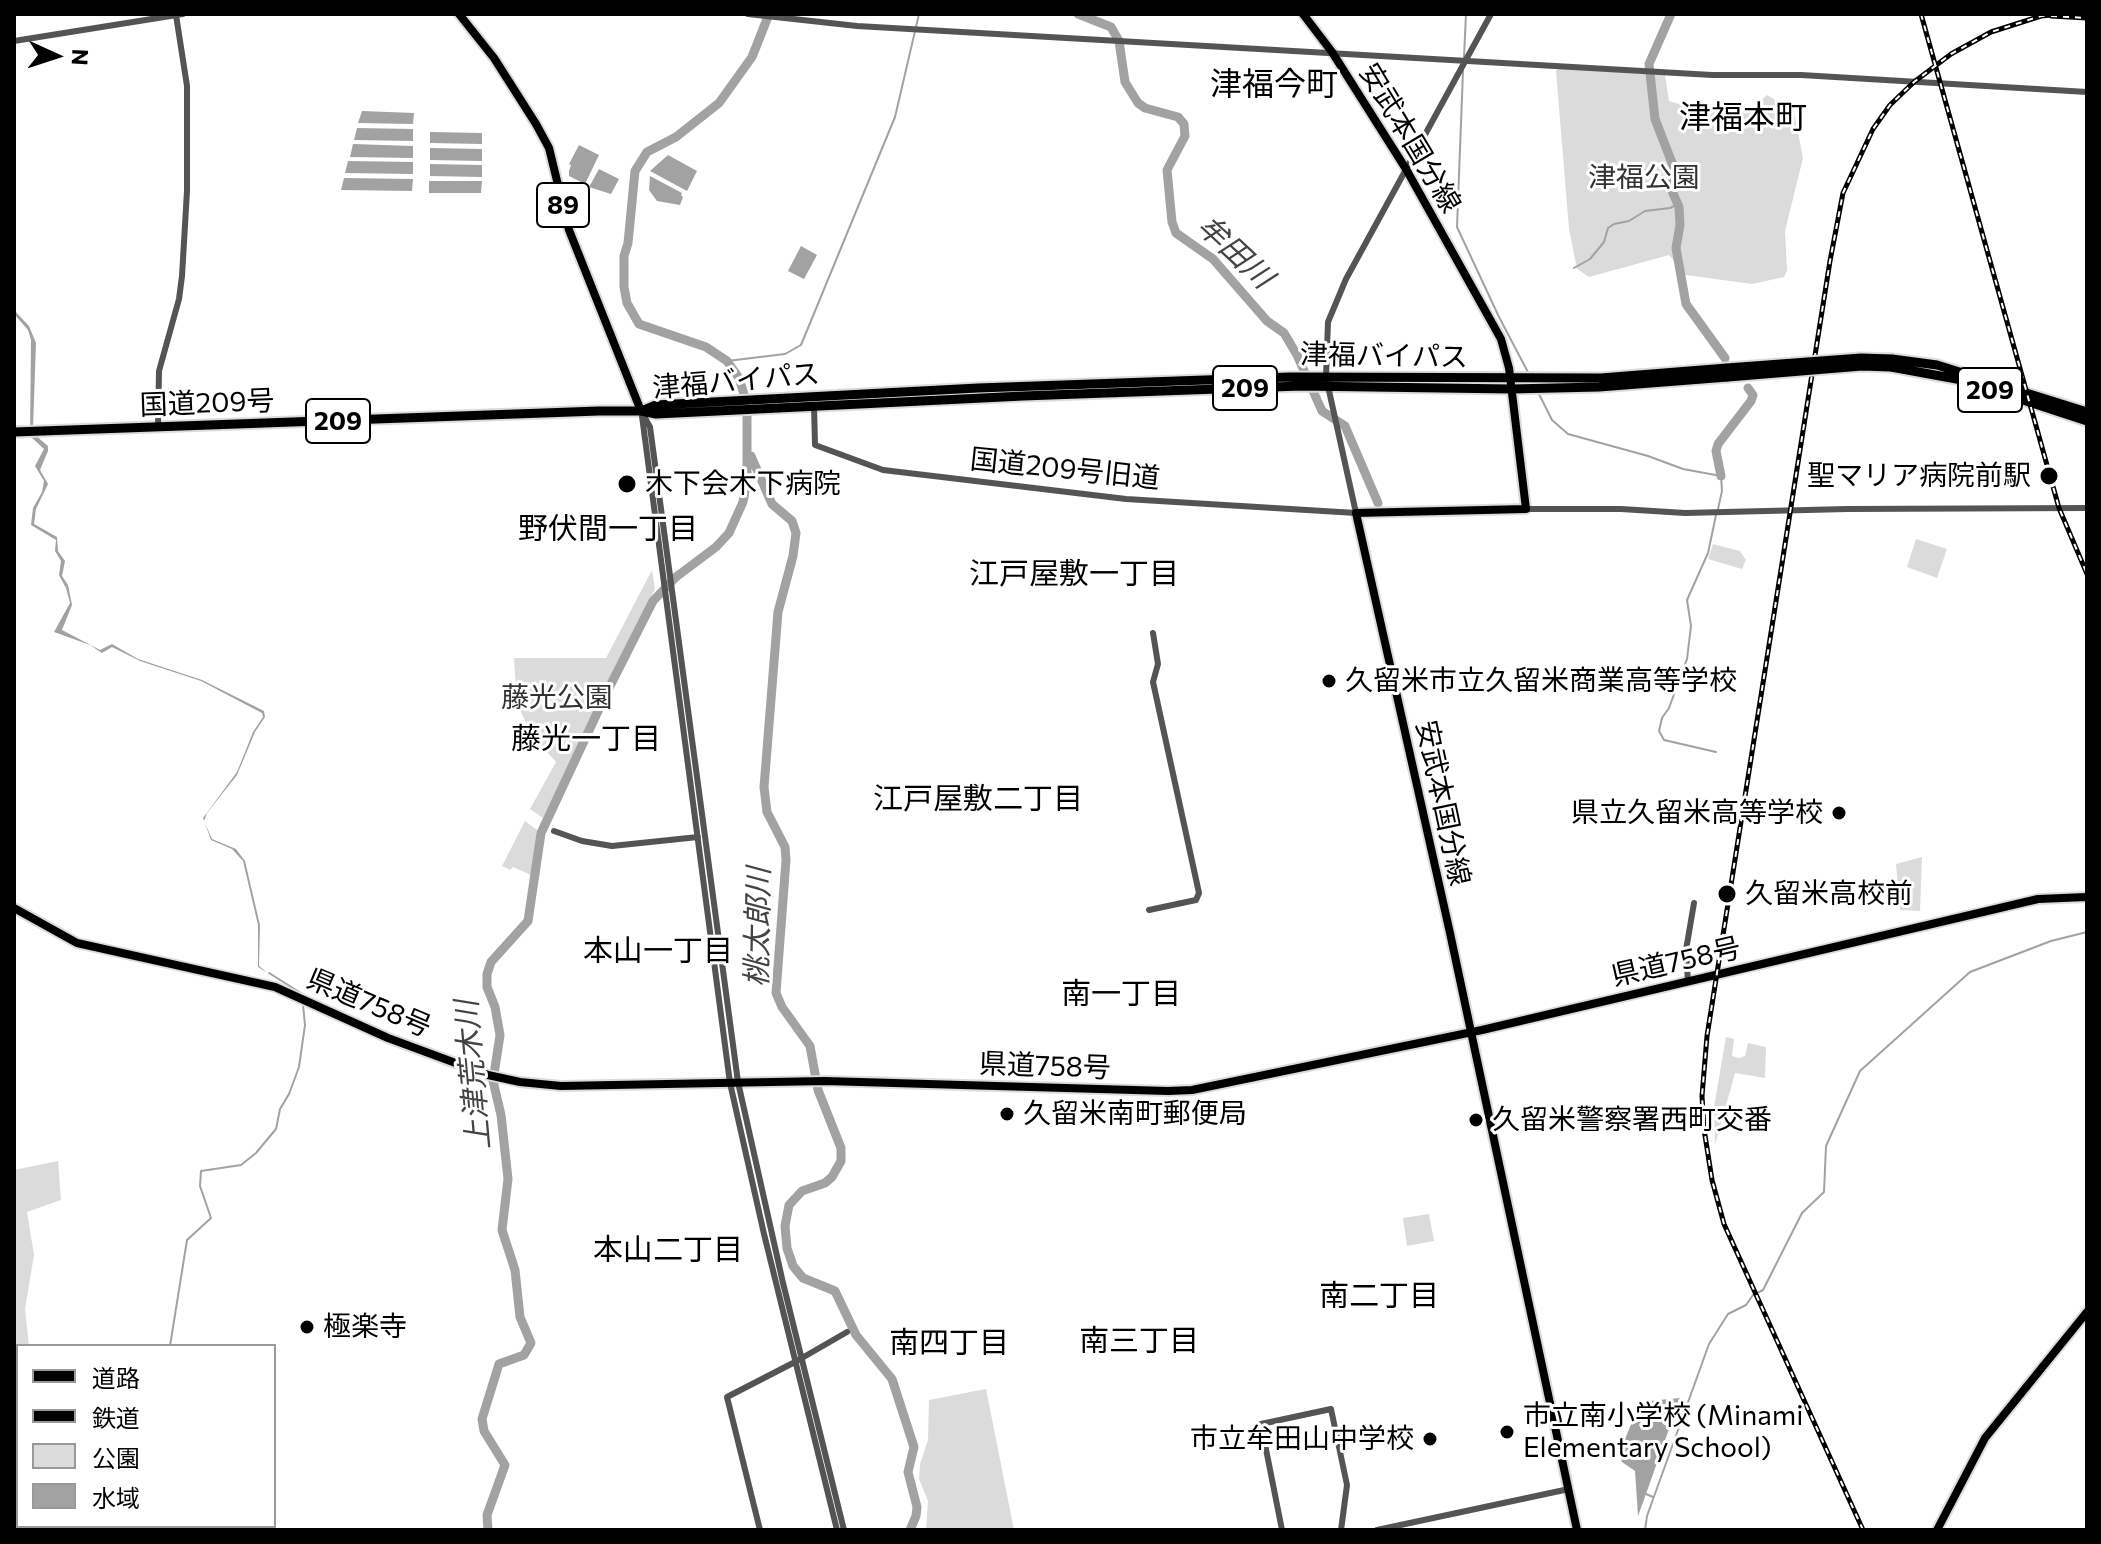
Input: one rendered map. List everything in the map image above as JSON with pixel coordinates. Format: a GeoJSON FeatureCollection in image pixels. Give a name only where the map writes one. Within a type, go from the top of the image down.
{"type":"FeatureCollection","features":[{"type":"Feature","properties":{"kind":"highway","name":"津福バイパス"},"geometry":{"type":"LineString","coordinates":[[641,411],[656,414],[763,404],[1327,381],[1599,387],[1727,372],[1892,363],[1937,365],[2087,412]]}},
{"type":"Feature","properties":{"kind":"highway","name":"津福バイパス"},"geometry":{"type":"LineString","coordinates":[[1892,363],[1962,380],[2087,421]]}},
{"type":"Feature","properties":{"kind":"highway","name":"津福バイパス"},"geometry":{"type":"LineString","coordinates":[[763,404],[814,405],[1327,381]]}},
{"type":"Feature","properties":{"kind":"highway","name":"国道209号"},"geometry":{"type":"LineString","coordinates":[[14,432],[641,411]]}},
{"type":"Feature","properties":{"kind":"main road","name":"89"},"geometry":{"type":"LineString","coordinates":[[459,14],[494,58],[549,148],[569,230],[641,411]]}},
{"type":"Feature","properties":{"kind":"main road","name":"安武本国分線"},"geometry":{"type":"LineString","coordinates":[[1303,14],[1332,52],[1406,169],[1501,339],[1511,384],[1526,509]]}},
{"type":"Feature","properties":{"kind":"main road"},"geometry":{"type":"LineString","coordinates":[[1356,513],[1526,509]]}},
{"type":"Feature","properties":{"kind":"main road","name":"安武本国分線"},"geometry":{"type":"LineString","coordinates":[[1356,513],[1577,1530]]}},
{"type":"Feature","properties":{"kind":"main road","name":"県道758号"},"geometry":{"type":"LineString","coordinates":[[14,908],[63,936],[92,948],[275,987],[388,1038],[501,1078],[547,1085],[825,1081],[1180,1091],[1470,1032],[2038,899],[2087,897]]}},
{"type":"Feature","properties":{"kind":"main road"},"geometry":{"type":"LineString","coordinates":[[1937,1530],[1985,1438],[2087,1312]]}},
{"type":"Feature","properties":{"kind":"street"},"geometry":{"type":"LineString","coordinates":[[748,14],[857,26],[1712,75],[1801,75],[2087,92]]}},
{"type":"Feature","properties":{"kind":"street"},"geometry":{"type":"LineString","coordinates":[[1356,513],[1327,381],[1328,322],[1336,300],[1491,14]]}},
{"type":"Feature","properties":{"kind":"street"},"geometry":{"type":"LineString","coordinates":[[14,41],[180,15],[187,86],[186,204],[179,299],[159,371],[158,426]]}},
{"type":"Feature","properties":{"kind":"street","name":"国道209号旧道"},"geometry":{"type":"LineString","coordinates":[[814,405],[815,445],[893,472],[1126,499],[1356,513]]}},
{"type":"Feature","properties":{"kind":"street"},"geometry":{"type":"LineString","coordinates":[[641,411],[650,427],[734,1083],[837,1530]]}},
{"type":"Feature","properties":{"kind":"street"},"geometry":{"type":"LineString","coordinates":[[641,411],[665,602],[702,837]]}},
{"type":"Feature","properties":{"kind":"street"},"geometry":{"type":"LineString","coordinates":[[1526,509],[1608,508],[1685,513],[2087,508]]}},
{"type":"Feature","properties":{"kind":"street"},"geometry":{"type":"LineString","coordinates":[[1149,910],[1196,900],[1199,893],[1153,682],[1158,664],[1153,633]]}},
{"type":"Feature","properties":{"kind":"street"},"geometry":{"type":"LineString","coordinates":[[554,831],[582,841],[612,846],[702,837]]}},
{"type":"Feature","properties":{"kind":"street"},"geometry":{"type":"LineString","coordinates":[[1688,982],[1686,950],[1694,903]]}},
{"type":"Feature","properties":{"kind":"street"},"geometry":{"type":"LineString","coordinates":[[760,1530],[727,1397],[847,1332]]}},
{"type":"Feature","properties":{"kind":"street"},"geometry":{"type":"LineString","coordinates":[[798,1360],[844,1530]]}},
{"type":"Feature","properties":{"kind":"street"},"geometry":{"type":"LineString","coordinates":[[1282,1530],[1261,1424],[1331,1409],[1347,1485],[1341,1530]]}},
{"type":"Feature","properties":{"kind":"street"},"geometry":{"type":"LineString","coordinates":[[1377,1530],[1569,1489]]}},
{"type":"Feature","properties":{"kind":"green space","name":"津福公園"},"geometry":{"type":"Polygon","coordinates":[[[1558,68],[1665,75],[1669,101],[1709,113],[1724,103],[1757,107],[1767,95],[1774,99],[1777,107],[1793,107],[1803,158],[1785,231],[1787,270],[1784,277],[1752,284],[1686,275],[1669,255],[1589,277],[1577,269],[1569,229],[1558,68]]]}},
{"type":"Feature","properties":{"kind":"green space"},"geometry":{"type":"Polygon","coordinates":[[[1916,539],[1947,549],[1937,578],[1907,567],[1916,539]]]}},
{"type":"Feature","properties":{"kind":"green space"},"geometry":{"type":"Polygon","coordinates":[[[1713,544],[1740,551],[1746,560],[1742,569],[1708,559],[1713,544]]]}},
{"type":"Feature","properties":{"kind":"green space","name":"藤光公園"},"geometry":{"type":"Polygon","coordinates":[[[652,570],[655,589],[543,818],[530,809],[556,762],[532,735],[517,704],[514,658],[606,658],[652,570]]]}},
{"type":"Feature","properties":{"kind":"green space"},"geometry":{"type":"Polygon","coordinates":[[[525,821],[537,830],[531,875],[502,866],[525,821]]]}},
{"type":"Feature","properties":{"kind":"green space"},"geometry":{"type":"Polygon","coordinates":[[[1922,857],[1920,911],[1900,910],[1896,864],[1922,857]]]}},
{"type":"Feature","properties":{"kind":"green space"},"geometry":{"type":"Polygon","coordinates":[[[1726,1037],[1734,1039],[1732,1056],[1739,1058],[1745,1056],[1748,1043],[1766,1047],[1765,1078],[1735,1073],[1715,1145],[1714,1107],[1726,1037]]]}},
{"type":"Feature","properties":{"kind":"green space"},"geometry":{"type":"Polygon","coordinates":[[[58,1161],[61,1200],[27,1212],[34,1255],[25,1309],[29,1344],[16,1344],[16,1528],[69,1530],[14,1530],[14,1170],[58,1161]]]}},
{"type":"Feature","properties":{"kind":"green space"},"geometry":{"type":"Polygon","coordinates":[[[1429,1214],[1434,1241],[1407,1246],[1403,1218],[1429,1214]]]}},
{"type":"Feature","properties":{"kind":"green space"},"geometry":{"type":"Polygon","coordinates":[[[986,1389],[1014,1530],[926,1530],[928,1501],[919,1479],[928,1440],[929,1400],[986,1389]]]}},
{"type":"Feature","properties":{"kind":"water"},"geometry":{"type":"Polygon","coordinates":[[[362,111],[414,113],[413,124],[358,123],[362,111]]]}},
{"type":"Feature","properties":{"kind":"water"},"geometry":{"type":"Polygon","coordinates":[[[357,128],[413,129],[413,141],[354,140],[357,128]]]}},
{"type":"Feature","properties":{"kind":"water"},"geometry":{"type":"Polygon","coordinates":[[[430,132],[482,133],[482,144],[430,143],[430,132]]]}},
{"type":"Feature","properties":{"kind":"water"},"geometry":{"type":"Polygon","coordinates":[[[353,144],[413,146],[413,158],[350,157],[353,144]]]}},
{"type":"Feature","properties":{"kind":"water"},"geometry":{"type":"Polygon","coordinates":[[[579,145],[599,155],[585,184],[569,176],[569,164],[579,145]]]}},
{"type":"Feature","properties":{"kind":"water"},"geometry":{"type":"Polygon","coordinates":[[[430,148],[482,149],[482,161],[430,160],[430,148]]]}},
{"type":"Feature","properties":{"kind":"water"},"geometry":{"type":"Polygon","coordinates":[[[668,155],[697,171],[687,191],[650,171],[668,155]]]}},
{"type":"Feature","properties":{"kind":"water"},"geometry":{"type":"Polygon","coordinates":[[[348,161],[413,162],[413,174],[345,173],[348,161]]]}},
{"type":"Feature","properties":{"kind":"water"},"geometry":{"type":"Polygon","coordinates":[[[430,164],[482,165],[482,177],[430,176],[430,164]]]}},
{"type":"Feature","properties":{"kind":"water"},"geometry":{"type":"Polygon","coordinates":[[[599,169],[619,179],[611,194],[589,187],[599,169]]]}},
{"type":"Feature","properties":{"kind":"water"},"geometry":{"type":"Polygon","coordinates":[[[650,176],[682,193],[680,205],[657,201],[649,190],[650,176]]]}},
{"type":"Feature","properties":{"kind":"water"},"geometry":{"type":"Polygon","coordinates":[[[344,178],[413,179],[412,191],[341,190],[344,178]]]}},
{"type":"Feature","properties":{"kind":"water"},"geometry":{"type":"Polygon","coordinates":[[[429,181],[482,181],[481,193],[429,193],[429,181]]]}},
{"type":"Feature","properties":{"kind":"water"},"geometry":{"type":"Polygon","coordinates":[[[801,246],[817,255],[804,279],[788,271],[801,246]]]}},
{"type":"Feature","properties":{"kind":"water"},"geometry":{"type":"Polygon","coordinates":[[[14,310],[29,326],[36,343],[33,428],[35,435],[48,446],[40,470],[48,484],[36,509],[34,524],[57,537],[58,551],[65,561],[62,576],[68,585],[72,605],[62,630],[100,650],[112,644],[138,659],[202,680],[264,711],[265,717],[255,732],[237,775],[204,821],[203,818],[237,772],[253,732],[263,717],[262,713],[201,681],[140,661],[112,647],[102,653],[90,645],[54,632],[70,603],[59,575],[61,561],[55,551],[56,540],[31,525],[33,508],[44,481],[35,466],[44,449],[30,436],[31,340],[14,310]]]}},
{"type":"Feature","properties":{"kind":"water"},"geometry":{"type":"Polygon","coordinates":[[[204,822],[212,839],[236,849],[245,861],[260,925],[259,966],[268,973],[258,967],[258,925],[243,861],[232,849],[211,840],[204,822]]]}},
{"type":"Feature","properties":{"kind":"water"},"geometry":{"type":"Polygon","coordinates":[[[1680,1398],[1638,1516],[1635,1471],[1622,1462],[1619,1454],[1638,1407],[1649,1401],[1680,1398]]]}},
{"type":"Feature","properties":{"kind":"waterway","name":"上津荒木川"},"geometry":{"type":"LineString","coordinates":[[488,1530],[487,1515],[505,1465],[484,1431],[482,1419],[499,1364],[524,1355],[531,1343],[520,1317],[515,1270],[502,1230],[508,1179],[501,1115],[493,1081],[500,1035],[495,1007],[487,987],[487,974],[491,962],[528,921],[541,833],[653,601],[676,577],[716,547],[729,533],[743,502],[747,481],[747,404],[739,378],[727,361],[706,347],[639,324],[627,303],[624,256],[635,171],[647,152],[676,137],[719,103],[752,57],[769,14]]}},
{"type":"Feature","properties":{"kind":"waterway"},"geometry":{"type":"LineString","coordinates":[[727,361],[785,354],[801,345],[895,117],[919,14]]}},
{"type":"Feature","properties":{"kind":"waterway","name":"牟田川"},"geometry":{"type":"LineString","coordinates":[[1078,14],[1111,27],[1119,41],[1125,82],[1138,103],[1145,108],[1178,117],[1184,124],[1185,136],[1167,170],[1172,222],[1176,233],[1213,259],[1267,321],[1284,333],[1322,411],[1345,426],[1378,503]]}},
{"type":"Feature","properties":{"kind":"waterway"},"geometry":{"type":"LineString","coordinates":[[1464,57],[1466,14]]}},
{"type":"Feature","properties":{"kind":"waterway"},"geometry":{"type":"LineString","coordinates":[[1671,14],[1649,64],[1655,119],[1674,168],[1672,191],[1679,207],[1680,225],[1676,248],[1686,304],[1725,358]]}},
{"type":"Feature","properties":{"kind":"waterway"},"geometry":{"type":"LineString","coordinates":[[1463,71],[1457,227],[1530,376]]}},
{"type":"Feature","properties":{"kind":"waterway"},"geometry":{"type":"LineString","coordinates":[[1574,268],[1590,259],[1604,242],[1608,228],[1614,224],[1629,221],[1645,211],[1678,204]]}},
{"type":"Feature","properties":{"kind":"waterway"},"geometry":{"type":"LineString","coordinates":[[1721,476],[1716,451],[1718,444],[1751,401],[1753,395],[1748,388]]}},
{"type":"Feature","properties":{"kind":"waterway"},"geometry":{"type":"LineString","coordinates":[[1538,392],[1552,420],[1568,434],[1683,469],[1721,476],[1718,509]]}},
{"type":"Feature","properties":{"kind":"waterway","name":"桃太郎川"},"geometry":{"type":"LineString","coordinates":[[751,456],[772,504],[792,521],[796,533],[778,612],[764,787],[767,812],[785,847],[786,860],[776,993],[782,1007],[810,1046],[818,1090],[841,1148],[841,1161],[832,1177],[825,1183],[802,1191],[789,1205],[785,1226],[787,1248],[793,1266],[803,1278],[835,1291],[856,1335],[892,1379],[914,1447],[908,1472],[917,1507],[910,1530]]}},
{"type":"Feature","properties":{"kind":"waterway"},"geometry":{"type":"LineString","coordinates":[[1716,515],[1708,553],[1687,600],[1691,626],[1687,659],[1659,731],[1664,740],[1716,752]]}},
{"type":"Feature","properties":{"kind":"waterway"},"geometry":{"type":"LineString","coordinates":[[1645,1530],[1647,1516],[1709,1344],[1728,1314],[1746,1305],[1753,1295],[1763,1290],[1802,1213],[1824,1192],[1826,1146],[1860,1071],[1970,972],[2051,941],[2087,932]]}},
{"type":"Feature","properties":{"kind":"waterway"},"geometry":{"type":"LineString","coordinates":[[269,973],[304,995]]}},
{"type":"Feature","properties":{"kind":"waterway"},"geometry":{"type":"LineString","coordinates":[[170,1344],[187,1240],[211,1218],[200,1186],[201,1171],[241,1165],[276,1129],[280,1109],[299,1067],[305,1025],[303,1005]]}},
{"type":"Feature","properties":{"kind":"waterway"},"geometry":{"type":"LineString","coordinates":[[1679,1401],[1686,1405]]}},
{"type":"Feature","properties":{"kind":"waterway"},"geometry":{"type":"LineString","coordinates":[[1646,1494],[1653,1497]]}},
{"type":"Feature","properties":{"kind":"railway"},"geometry":{"type":"LineString","coordinates":[[1921,14],[2059,508],[2087,574]]}},
{"type":"Feature","properties":{"kind":"railway"},"geometry":{"type":"LineString","coordinates":[[1863,1530],[1724,1224],[1712,1180],[1704,1129],[1702,1096],[1707,1036],[1843,193],[1873,129],[1890,105],[1914,82],[1951,54],[1991,32],[2041,16],[2061,14]]}},
{"type":"Feature","properties":{"kind":"railway"},"geometry":{"type":"LineString","coordinates":[[2051,16],[2087,18]]}},
{"type":"Feature","properties":{"kind":"place","name":"聖マリア病院前駅"},"geometry":{"type":"Point","coordinates":[2049,476]}},
{"type":"Feature","properties":{"kind":"place","name":"木下会木下病院"},"geometry":{"type":"Point","coordinates":[627,484]}},
{"type":"Feature","properties":{"kind":"place","name":"久留米市立久留米商業高等学校"},"geometry":{"type":"Point","coordinates":[1329,681]}},
{"type":"Feature","properties":{"kind":"place","name":"県立久留米高等学校"},"geometry":{"type":"Point","coordinates":[1839,813]}},
{"type":"Feature","properties":{"kind":"place","name":"久留米高校前"},"geometry":{"type":"Point","coordinates":[1727,894]}},
{"type":"Feature","properties":{"kind":"place","name":"久留米南町郵便局"},"geometry":{"type":"Point","coordinates":[1007,1114]}},
{"type":"Feature","properties":{"kind":"place","name":"久留米警察署西町交番"},"geometry":{"type":"Point","coordinates":[1476,1120]}},
{"type":"Feature","properties":{"kind":"place","name":"極楽寺"},"geometry":{"type":"Point","coordinates":[307,1327]}},
{"type":"Feature","properties":{"kind":"place","name":"市立南小学校 (Minami Elementary School)"},"geometry":{"type":"Point","coordinates":[1507,1432]}},
{"type":"Feature","properties":{"kind":"place","name":"市立牟田山中学校"},"geometry":{"type":"Point","coordinates":[1430,1439]}},
{"type":"Feature","properties":{"kind":"district","name":"津福今町"},"geometry":{"type":"Point","coordinates":[1274,84]}},
{"type":"Feature","properties":{"kind":"district","name":"津福本町"},"geometry":{"type":"Point","coordinates":[1743,117]}},
{"type":"Feature","properties":{"kind":"district","name":"野伏間一丁目"},"geometry":{"type":"Point","coordinates":[608,529]}},
{"type":"Feature","properties":{"kind":"district","name":"江戸屋敷一丁目"},"geometry":{"type":"Point","coordinates":[1074,574]}},
{"type":"Feature","properties":{"kind":"district","name":"藤光一丁目"},"geometry":{"type":"Point","coordinates":[586,739]}},
{"type":"Feature","properties":{"kind":"district","name":"江戸屋敷二丁目"},"geometry":{"type":"Point","coordinates":[978,799]}},
{"type":"Feature","properties":{"kind":"district","name":"本山一丁目"},"geometry":{"type":"Point","coordinates":[658,951]}},
{"type":"Feature","properties":{"kind":"district","name":"南一丁目"},"geometry":{"type":"Point","coordinates":[1121,994]}},
{"type":"Feature","properties":{"kind":"district","name":"本山二丁目"},"geometry":{"type":"Point","coordinates":[668,1250]}},
{"type":"Feature","properties":{"kind":"district","name":"南二丁目"},"geometry":{"type":"Point","coordinates":[1379,1296]}},
{"type":"Feature","properties":{"kind":"district","name":"南三丁目"},"geometry":{"type":"Point","coordinates":[1139,1341]}},
{"type":"Feature","properties":{"kind":"district","name":"南四丁目"},"geometry":{"type":"Point","coordinates":[949,1343]}}]}
